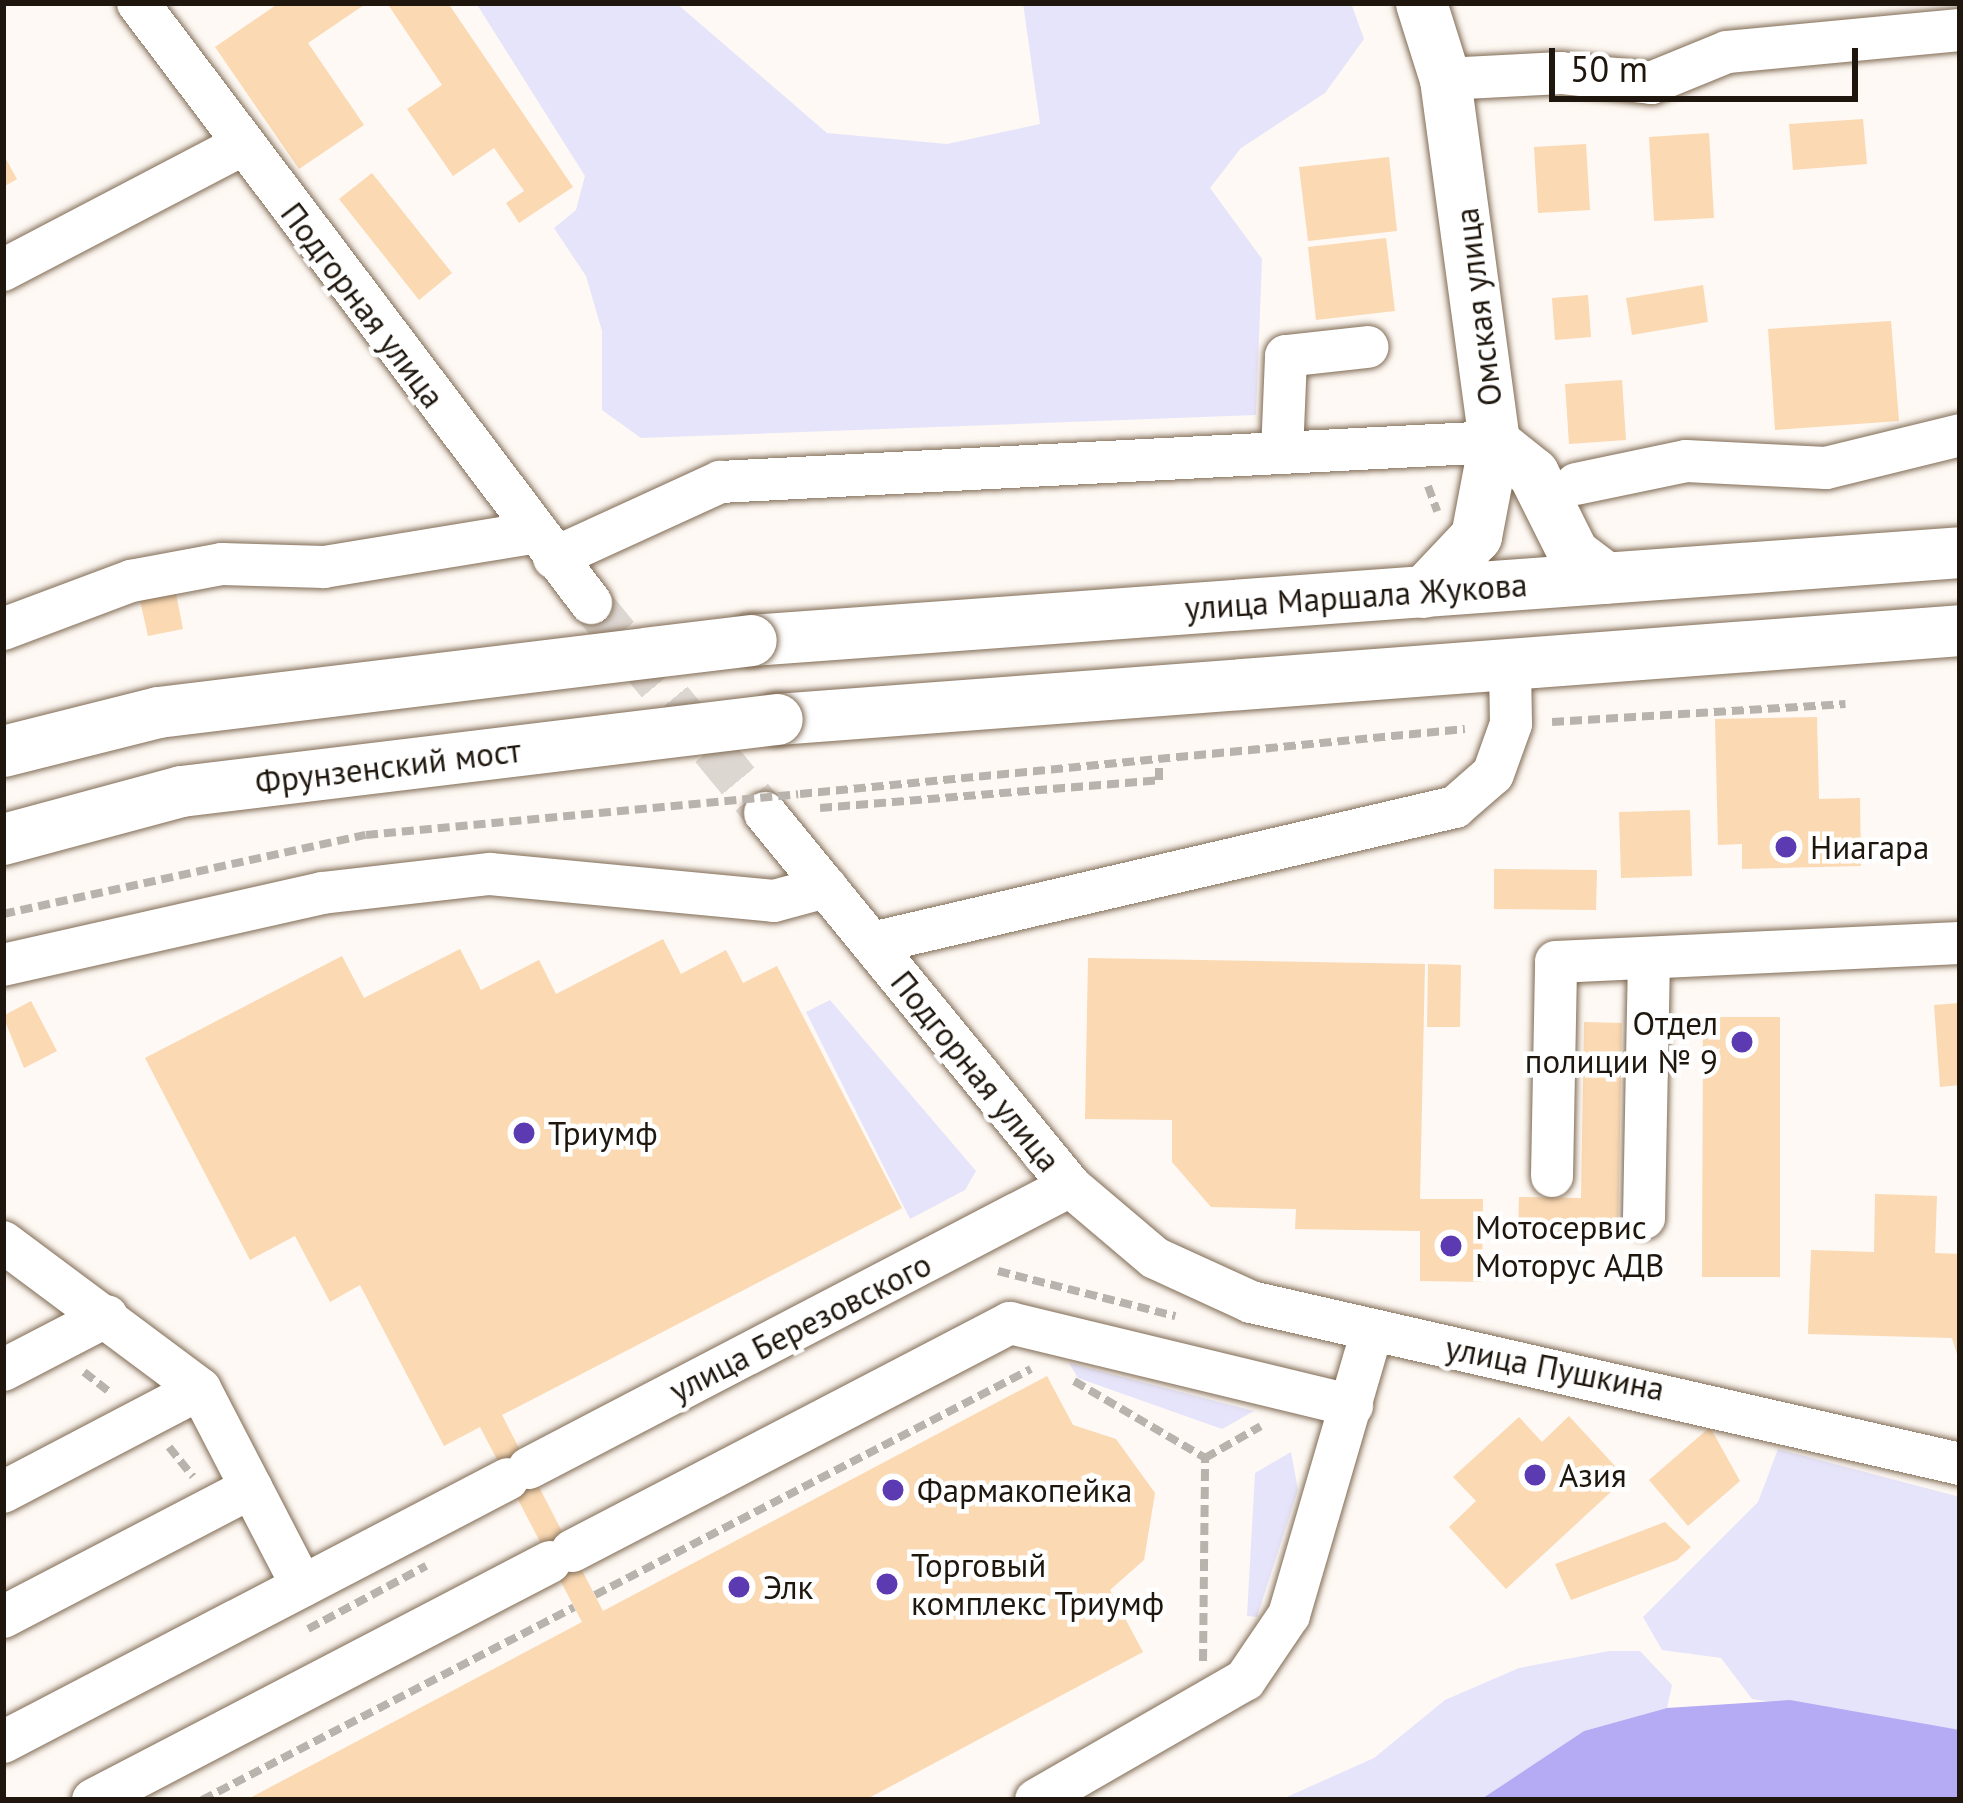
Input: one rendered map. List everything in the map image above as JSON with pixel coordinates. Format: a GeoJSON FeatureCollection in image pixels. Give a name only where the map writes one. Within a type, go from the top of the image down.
{"type":"FeatureCollection","features":[{"type":"Feature","properties":{"kind":"main road","name":"Омская улица"},"geometry":{"type":"LineString","coordinates":[[1421,3],[1445,79],[1494,442],[1476,536],[1423,592]]}},
{"type":"Feature","properties":{"kind":"main road"},"geometry":{"type":"LineString","coordinates":[[1494,442],[1533,473],[1574,553],[1606,578]]}},
{"type":"Feature","properties":{"kind":"main road","name":"улица Маршала Жукова"},"geometry":{"type":"LineString","coordinates":[[3,752],[158,712],[751,640],[1960,552]]}},
{"type":"Feature","properties":{"kind":"main road"},"geometry":{"type":"LineString","coordinates":[[1510,665],[1960,630]]}},
{"type":"Feature","properties":{"kind":"main road","name":"Фрунзенский мост"},"geometry":{"type":"LineString","coordinates":[[3,839],[182,791],[777,718],[1510,665]]}},
{"type":"Feature","properties":{"kind":"street","name":"Подгорная улица"},"geometry":{"type":"LineString","coordinates":[[138,3],[591,603]]}},
{"type":"Feature","properties":{"kind":"street"},"geometry":{"type":"LineString","coordinates":[[1445,79],[1561,73],[1651,83],[1726,52],[1960,30]]}},
{"type":"Feature","properties":{"kind":"street"},"geometry":{"type":"LineString","coordinates":[[3,270],[242,145]]}},
{"type":"Feature","properties":{"kind":"street"},"geometry":{"type":"LineString","coordinates":[[1282,453],[1286,356],[1368,346]]}},
{"type":"Feature","properties":{"kind":"street"},"geometry":{"type":"LineString","coordinates":[[1576,484],[1686,460],[1826,468],[1960,435]]}},
{"type":"Feature","properties":{"kind":"street"},"geometry":{"type":"LineString","coordinates":[[3,629],[131,581],[222,564],[324,567],[545,545],[720,482],[1494,442]]}},
{"type":"Feature","properties":{"kind":"street"},"geometry":{"type":"LineString","coordinates":[[872,943],[1455,807],[1493,775],[1511,724],[1510,665]]}},
{"type":"Feature","properties":{"kind":"street","name":"Подгорная улица"},"geometry":{"type":"LineString","coordinates":[[782,804],[826,887],[1070,1186],[1155,1258]]}},
{"type":"Feature","properties":{"kind":"street"},"geometry":{"type":"LineString","coordinates":[[3,965],[322,893],[490,874],[775,902],[826,887]]}},
{"type":"Feature","properties":{"kind":"street"},"geometry":{"type":"LineString","coordinates":[[1552,1176],[1556,962],[1709,953],[1802,959],[1960,943]]}},
{"type":"Feature","properties":{"kind":"street"},"geometry":{"type":"LineString","coordinates":[[1644,1218],[1649,960]]}},
{"type":"Feature","properties":{"kind":"street","name":"улица Березовского"},"geometry":{"type":"LineString","coordinates":[[3,1742],[1070,1186]]}},
{"type":"Feature","properties":{"kind":"street"},"geometry":{"type":"LineString","coordinates":[[6,1249],[107,1316],[200,1389],[302,1586]]}},
{"type":"Feature","properties":{"kind":"street","name":"улица Пушкина"},"geometry":{"type":"LineString","coordinates":[[1155,1258],[1251,1302],[1372,1332],[1637,1382],[1960,1464]]}},
{"type":"Feature","properties":{"kind":"street"},"geometry":{"type":"LineString","coordinates":[[3,1370],[107,1316]]}},
{"type":"Feature","properties":{"kind":"street"},"geometry":{"type":"LineString","coordinates":[[93,1800],[1010,1323],[1352,1406]]}},
{"type":"Feature","properties":{"kind":"street"},"geometry":{"type":"LineString","coordinates":[[1036,1800],[1202,1711],[1245,1680],[1288,1615],[1372,1332]]}},
{"type":"Feature","properties":{"kind":"street"},"geometry":{"type":"LineString","coordinates":[[3,1492],[200,1389]]}},
{"type":"Feature","properties":{"kind":"street"},"geometry":{"type":"LineString","coordinates":[[3,1617],[251,1488]]}},
{"type":"Feature","properties":{"kind":"path"},"geometry":{"type":"LineString","coordinates":[[1428,486],[1429,512]]}},
{"type":"Feature","properties":{"kind":"path"},"geometry":{"type":"LineString","coordinates":[[3,914],[367,835],[782,804],[1511,724],[1845,704]]}},
{"type":"Feature","properties":{"kind":"path"},"geometry":{"type":"LineString","coordinates":[[820,808],[1160,780],[1159,764]]}},
{"type":"Feature","properties":{"kind":"path"},"geometry":{"type":"LineString","coordinates":[[595,1595],[1038,1365]]}},
{"type":"Feature","properties":{"kind":"path"},"geometry":{"type":"LineString","coordinates":[[1079,1391],[1205,1458]]}},
{"type":"Feature","properties":{"kind":"path"},"geometry":{"type":"LineString","coordinates":[[1205,1458],[1278,1417]]}},
{"type":"Feature","properties":{"kind":"path"},"geometry":{"type":"LineString","coordinates":[[1202,1711],[1205,1458]]}},
{"type":"Feature","properties":{"kind":"path"},"geometry":{"type":"LineString","coordinates":[[202,1800],[574,1607]]}},
{"type":"Feature","properties":{"kind":"shaded area"},"geometry":{"type":"Polygon","coordinates":[[[476,3],[676,3],[827,133],[947,144],[1040,124],[1023,3],[1351,3],[1364,39],[1325,93],[1241,148],[1210,188],[1262,259],[1256,415],[641,438],[602,410],[602,331],[586,276],[554,228],[576,210],[585,176],[476,3]]]}},
{"type":"Feature","properties":{"kind":"shaded area"},"geometry":{"type":"Polygon","coordinates":[[[830,1000],[976,1171],[965,1190],[910,1219],[806,1012],[830,1000]]]}},
{"type":"Feature","properties":{"kind":"shaded area"},"geometry":{"type":"Polygon","coordinates":[[[1069,1363],[1254,1411],[1222,1429],[1078,1378],[1069,1363]]]}},
{"type":"Feature","properties":{"kind":"shaded area"},"geometry":{"type":"Polygon","coordinates":[[[1778,1449],[1960,1497],[1960,1730],[1752,1699],[1721,1658],[1662,1650],[1643,1617],[1758,1502],[1778,1449]]]}},
{"type":"Feature","properties":{"kind":"shaded area"},"geometry":{"type":"Polygon","coordinates":[[[1291,1452],[1298,1490],[1257,1617],[1247,1616],[1255,1473],[1291,1452]]]}},
{"type":"Feature","properties":{"kind":"shaded area"},"geometry":{"type":"Polygon","coordinates":[[[1609,1651],[1640,1651],[1672,1685],[1667,1708],[1584,1731],[1480,1800],[1280,1800],[1374,1758],[1445,1700],[1519,1668],[1609,1651]]]}},
{"type":"Feature","properties":{"kind":"shaded area"},"geometry":{"type":"Polygon","coordinates":[[[1790,1700],[1960,1730],[1960,1800],[1480,1800],[1584,1731],[1667,1708],[1790,1700]]]}},
{"type":"Feature","properties":{"kind":"building"},"geometry":{"type":"Polygon","coordinates":[[[279,3],[367,3],[308,43],[364,125],[299,169],[215,47],[279,3]]]}},
{"type":"Feature","properties":{"kind":"building"},"geometry":{"type":"Polygon","coordinates":[[[387,3],[448,3],[573,187],[519,223],[506,203],[524,191],[494,148],[453,176],[407,109],[442,85],[387,3]]]}},
{"type":"Feature","properties":{"kind":"building"},"geometry":{"type":"Polygon","coordinates":[[[1863,119],[1867,164],[1793,170],[1789,124],[1863,119]]]}},
{"type":"Feature","properties":{"kind":"building"},"geometry":{"type":"Polygon","coordinates":[[[1709,133],[1714,218],[1654,221],[1649,137],[1709,133]]]}},
{"type":"Feature","properties":{"kind":"building"},"geometry":{"type":"Polygon","coordinates":[[[1586,144],[1590,210],[1538,213],[1534,147],[1586,144]]]}},
{"type":"Feature","properties":{"kind":"building"},"geometry":{"type":"Polygon","coordinates":[[[3,154],[17,179],[3,187],[3,154]]]}},
{"type":"Feature","properties":{"kind":"building"},"geometry":{"type":"Polygon","coordinates":[[[1389,157],[1397,231],[1308,241],[1299,167],[1389,157]]]}},
{"type":"Feature","properties":{"kind":"building"},"geometry":{"type":"Polygon","coordinates":[[[372,173],[452,273],[419,300],[339,199],[372,173]]]}},
{"type":"Feature","properties":{"kind":"building"},"geometry":{"type":"Polygon","coordinates":[[[1386,238],[1395,311],[1316,320],[1308,247],[1386,238]]]}},
{"type":"Feature","properties":{"kind":"building"},"geometry":{"type":"Polygon","coordinates":[[[1703,285],[1708,322],[1632,335],[1626,298],[1703,285]]]}},
{"type":"Feature","properties":{"kind":"building"},"geometry":{"type":"Polygon","coordinates":[[[1588,295],[1591,337],[1555,340],[1552,298],[1588,295]]]}},
{"type":"Feature","properties":{"kind":"building"},"geometry":{"type":"Polygon","coordinates":[[[1891,321],[1899,421],[1775,430],[1768,329],[1891,321]]]}},
{"type":"Feature","properties":{"kind":"building"},"geometry":{"type":"Polygon","coordinates":[[[1622,380],[1626,440],[1569,444],[1565,384],[1622,380]]]}},
{"type":"Feature","properties":{"kind":"building"},"geometry":{"type":"Polygon","coordinates":[[[175,588],[183,629],[148,636],[139,596],[175,588]]]}},
{"type":"Feature","properties":{"kind":"building"},"geometry":{"type":"Polygon","coordinates":[[[1817,717],[1819,799],[1860,798],[1861,866],[1742,869],[1742,844],[1718,845],[1715,719],[1817,717]]]}},
{"type":"Feature","properties":{"kind":"building"},"geometry":{"type":"Polygon","coordinates":[[[1690,810],[1692,876],[1621,878],[1619,812],[1690,810]]]}},
{"type":"Feature","properties":{"kind":"building"},"geometry":{"type":"Polygon","coordinates":[[[1494,869],[1597,870],[1596,910],[1494,909],[1494,869]]]}},
{"type":"Feature","properties":{"kind":"building"},"geometry":{"type":"Polygon","coordinates":[[[663,939],[681,974],[726,950],[743,983],[777,966],[902,1208],[502,1415],[603,1611],[1047,1376],[1073,1425],[1116,1439],[1155,1493],[1144,1560],[1110,1590],[1143,1652],[865,1800],[246,1800],[582,1622],[480,1427],[444,1446],[360,1285],[330,1302],[295,1236],[250,1260],[145,1058],[342,956],[364,998],[460,949],[481,990],[539,960],[556,994],[663,939]]]}},
{"type":"Feature","properties":{"kind":"building"},"geometry":{"type":"Polygon","coordinates":[[[1088,958],[1425,964],[1420,1199],[1483,1199],[1482,1282],[1420,1281],[1420,1231],[1295,1229],[1296,1209],[1211,1207],[1172,1162],[1172,1120],[1085,1119],[1088,958]]]}},
{"type":"Feature","properties":{"kind":"building"},"geometry":{"type":"Polygon","coordinates":[[[1428,964],[1461,965],[1460,1027],[1427,1027],[1428,964]]]}},
{"type":"Feature","properties":{"kind":"building"},"geometry":{"type":"Polygon","coordinates":[[[31,1001],[57,1051],[24,1068],[3,1016],[31,1001]]]}},
{"type":"Feature","properties":{"kind":"building"},"geometry":{"type":"Polygon","coordinates":[[[1960,1003],[1960,1085],[1940,1087],[1934,1005],[1960,1003]]]}},
{"type":"Feature","properties":{"kind":"building"},"geometry":{"type":"Polygon","coordinates":[[[1703,1017],[1780,1017],[1780,1277],[1702,1277],[1703,1017]]]}},
{"type":"Feature","properties":{"kind":"building"},"geometry":{"type":"Polygon","coordinates":[[[1584,1022],[1622,1023],[1618,1238],[1518,1236],[1519,1197],[1581,1198],[1584,1022]]]}},
{"type":"Feature","properties":{"kind":"building"},"geometry":{"type":"Polygon","coordinates":[[[1875,1194],[1937,1196],[1935,1253],[1960,1254],[1960,1364],[1952,1338],[1808,1334],[1811,1250],[1874,1252],[1875,1194]]]}},
{"type":"Feature","properties":{"kind":"building"},"geometry":{"type":"Polygon","coordinates":[[[1569,1416],[1626,1478],[1506,1589],[1449,1527],[1476,1501],[1453,1477],[1519,1417],[1542,1442],[1569,1416]]]}},
{"type":"Feature","properties":{"kind":"building"},"geometry":{"type":"Polygon","coordinates":[[[1710,1427],[1740,1481],[1688,1526],[1649,1480],[1710,1427]]]}},
{"type":"Feature","properties":{"kind":"building"},"geometry":{"type":"Polygon","coordinates":[[[1665,1522],[1691,1547],[1677,1560],[1571,1600],[1555,1564],[1665,1522]]]}},
{"type":"Feature","properties":{"kind":"tunnel"},"geometry":{"type":"LineString","coordinates":[[591,603],[765,813]]}},
{"type":"Feature","properties":{"kind":"place","name":"Ниагара"},"geometry":{"type":"Point","coordinates":[1786,847]}},
{"type":"Feature","properties":{"kind":"place","name":"Отдел полиции № 9"},"geometry":{"type":"Point","coordinates":[1742,1042]}},
{"type":"Feature","properties":{"kind":"place","name":"Триумф"},"geometry":{"type":"Point","coordinates":[524,1133]}},
{"type":"Feature","properties":{"kind":"place","name":"Мотосервис Моторус АДВ"},"geometry":{"type":"Point","coordinates":[1451,1246]}},
{"type":"Feature","properties":{"kind":"place","name":"Азия"},"geometry":{"type":"Point","coordinates":[1535,1475]}},
{"type":"Feature","properties":{"kind":"place","name":"Фармакопейка"},"geometry":{"type":"Point","coordinates":[893,1490]}},
{"type":"Feature","properties":{"kind":"place","name":"Торговый комплекс Триумф"},"geometry":{"type":"Point","coordinates":[887,1584]}},
{"type":"Feature","properties":{"kind":"place","name":"Элк"},"geometry":{"type":"Point","coordinates":[739,1587]}}]}
